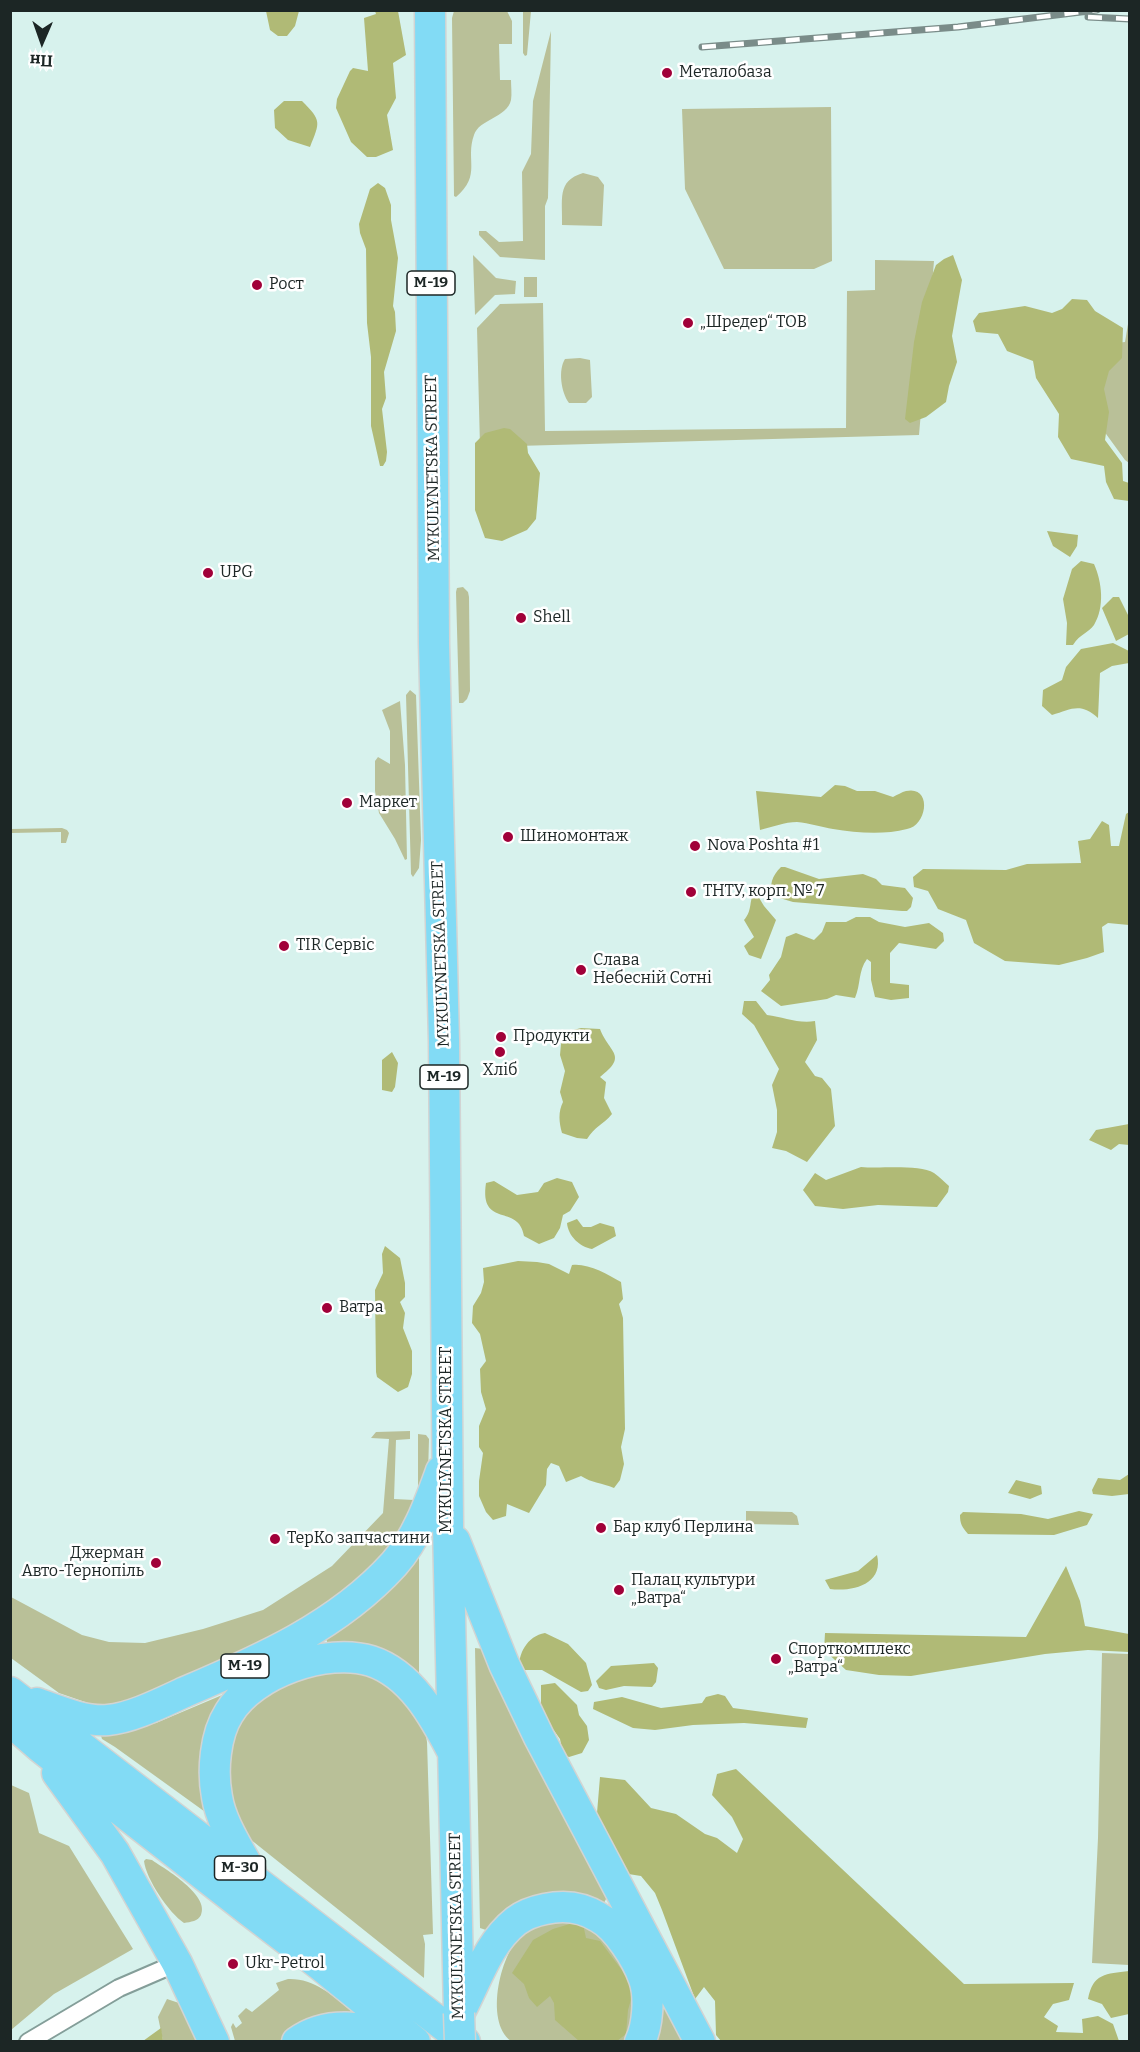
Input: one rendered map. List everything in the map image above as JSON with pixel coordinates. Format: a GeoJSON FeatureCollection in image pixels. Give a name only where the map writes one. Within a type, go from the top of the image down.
{"type":"FeatureCollection","features":[{"type":"Feature","properties":{"kind":"highway","name":"MYKULYNETSKA STREET"},"geometry":{"type":"LineString","coordinates":[[430,10],[434,644],[444,1041],[448,1526],[459,2027]]}},
{"type":"Feature","properties":{"kind":"highway","name":"М-19"},"geometry":{"type":"LineString","coordinates":[[12,1702],[77,1716],[109,1720],[164,1702],[245,1667],[316,1629],[341,1611],[394,1564],[420,1525],[447,1456]]}},
{"type":"Feature","properties":{"kind":"highway"},"geometry":{"type":"LineString","coordinates":[[448,1526],[504,1664],[538,1737],[700,2042]]}},
{"type":"Feature","properties":{"kind":"highway"},"geometry":{"type":"LineString","coordinates":[[255,1880],[225,1821],[217,1799],[215,1777],[220,1732],[229,1713],[242,1697],[263,1681],[293,1666],[318,1659],[351,1657],[372,1661],[399,1678],[423,1701],[453,1753]]}},
{"type":"Feature","properties":{"kind":"highway"},"geometry":{"type":"LineString","coordinates":[[12,1702],[34,1741],[115,1853],[177,1964],[214,2042]]}},
{"type":"Feature","properties":{"kind":"highway","name":"М-30"},"geometry":{"type":"LineString","coordinates":[[12,1702],[255,1880],[465,2042]]}},
{"type":"Feature","properties":{"kind":"highway"},"geometry":{"type":"LineString","coordinates":[[34,1741],[413,2040]]}},
{"type":"Feature","properties":{"kind":"highway"},"geometry":{"type":"LineString","coordinates":[[459,2027],[487,1958],[501,1935],[518,1920],[537,1911],[556,1907],[581,1909],[600,1917],[617,1934],[631,1952],[645,1980],[647,2009],[640,2042]]}},
{"type":"Feature","properties":{"kind":"highway"},"geometry":{"type":"LineString","coordinates":[[297,2042],[306,2035],[321,2029],[351,2027],[371,2029],[413,2040]]}},
{"type":"Feature","properties":{"kind":"street"},"geometry":{"type":"LineString","coordinates":[[28,2042],[119,1988],[177,1964]]}},
{"type":"Feature","properties":{"kind":"green space"},"geometry":{"type":"Polygon","coordinates":[[[266,11],[299,11],[295,26],[287,36],[278,36],[270,30],[266,11]]]}},
{"type":"Feature","properties":{"kind":"green space"},"geometry":{"type":"Polygon","coordinates":[[[375,11],[398,11],[406,55],[393,63],[396,98],[387,115],[393,150],[376,157],[367,157],[351,142],[336,108],[337,99],[350,71],[353,68],[368,71],[364,18],[376,14],[375,11]]]}},
{"type":"Feature","properties":{"kind":"green space"},"geometry":{"type":"Polygon","coordinates":[[[454,11],[507,11],[512,21],[512,44],[499,44],[500,80],[511,80],[511,100],[504,111],[481,125],[474,135],[469,182],[456,197],[454,196],[452,18],[454,11]]]}},
{"type":"Feature","properties":{"kind":"green space"},"geometry":{"type":"Polygon","coordinates":[[[523,11],[531,11],[527,55],[525,56],[523,53],[523,11]]]}},
{"type":"Feature","properties":{"kind":"green space"},"geometry":{"type":"Polygon","coordinates":[[[551,31],[545,260],[500,257],[479,235],[479,231],[486,231],[499,242],[523,241],[522,172],[531,154],[533,101],[551,31]]]}},
{"type":"Feature","properties":{"kind":"green space"},"geometry":{"type":"Polygon","coordinates":[[[284,101],[302,101],[316,118],[316,132],[310,147],[288,140],[275,128],[274,110],[284,101]]]}},
{"type":"Feature","properties":{"kind":"green space"},"geometry":{"type":"Polygon","coordinates":[[[831,107],[832,261],[814,269],[724,269],[685,189],[682,109],[831,107]]]}},
{"type":"Feature","properties":{"kind":"green space"},"geometry":{"type":"Polygon","coordinates":[[[583,173],[598,177],[604,185],[602,226],[562,225],[562,200],[565,186],[568,181],[583,173]]]}},
{"type":"Feature","properties":{"kind":"green space"},"geometry":{"type":"Polygon","coordinates":[[[378,183],[385,188],[391,205],[391,220],[398,258],[393,306],[396,331],[384,372],[386,398],[382,409],[387,452],[383,466],[380,466],[371,426],[371,357],[367,323],[366,249],[359,224],[370,189],[378,183]]]}},
{"type":"Feature","properties":{"kind":"green space"},"geometry":{"type":"Polygon","coordinates":[[[473,255],[496,278],[516,281],[515,294],[495,295],[475,315],[473,255]]]}},
{"type":"Feature","properties":{"kind":"green space"},"geometry":{"type":"Polygon","coordinates":[[[953,255],[962,280],[952,336],[957,362],[946,402],[926,417],[910,423],[905,419],[914,342],[922,302],[936,265],[953,255]]]}},
{"type":"Feature","properties":{"kind":"green space"},"geometry":{"type":"Polygon","coordinates":[[[875,260],[934,261],[919,435],[480,447],[477,328],[500,304],[543,303],[545,431],[846,428],[847,291],[875,290],[875,260]]]}},
{"type":"Feature","properties":{"kind":"green space"},"geometry":{"type":"Polygon","coordinates":[[[524,277],[537,277],[537,297],[524,297],[524,277]]]}},
{"type":"Feature","properties":{"kind":"green space"},"geometry":{"type":"Polygon","coordinates":[[[1072,299],[1087,300],[1095,311],[1123,328],[1122,358],[1109,371],[1104,389],[1109,412],[1105,440],[1122,463],[1123,481],[1129,483],[1129,501],[1114,499],[1106,482],[1104,466],[1071,459],[1058,437],[1059,414],[1036,378],[1033,361],[1007,351],[998,334],[976,332],[973,321],[979,313],[1025,306],[1052,313],[1062,309],[1072,299]]]}},
{"type":"Feature","properties":{"kind":"green space"},"geometry":{"type":"Polygon","coordinates":[[[1129,318],[1129,463],[1093,416],[1099,345],[1125,342],[1129,318]]]}},
{"type":"Feature","properties":{"kind":"green space"},"geometry":{"type":"Polygon","coordinates":[[[565,359],[590,360],[592,397],[586,403],[569,403],[561,381],[563,364],[565,359]]]}},
{"type":"Feature","properties":{"kind":"green space"},"geometry":{"type":"Polygon","coordinates":[[[504,428],[510,429],[527,444],[528,453],[540,473],[536,519],[527,530],[502,541],[485,538],[475,510],[475,443],[485,433],[504,428]]]}},
{"type":"Feature","properties":{"kind":"green space"},"geometry":{"type":"Polygon","coordinates":[[[1047,531],[1078,535],[1077,546],[1070,557],[1053,546],[1047,531]]]}},
{"type":"Feature","properties":{"kind":"green space"},"geometry":{"type":"Polygon","coordinates":[[[1081,561],[1094,564],[1097,571],[1101,594],[1100,610],[1092,628],[1078,638],[1073,645],[1066,645],[1067,623],[1063,599],[1072,569],[1081,561]]]}},
{"type":"Feature","properties":{"kind":"green space"},"geometry":{"type":"Polygon","coordinates":[[[463,587],[469,597],[470,691],[467,699],[459,703],[456,592],[457,588],[463,587]]]}},
{"type":"Feature","properties":{"kind":"green space"},"geometry":{"type":"Polygon","coordinates":[[[1113,597],[1119,597],[1129,617],[1129,634],[1116,641],[1102,608],[1113,597]]]}},
{"type":"Feature","properties":{"kind":"green space"},"geometry":{"type":"Polygon","coordinates":[[[1113,643],[1129,651],[1129,663],[1112,666],[1100,673],[1098,718],[1081,708],[1052,715],[1042,706],[1043,690],[1062,680],[1066,667],[1081,649],[1113,643]]]}},
{"type":"Feature","properties":{"kind":"green space"},"geometry":{"type":"Polygon","coordinates":[[[410,690],[416,695],[421,840],[419,868],[413,877],[411,874],[406,695],[410,690]]]}},
{"type":"Feature","properties":{"kind":"green space"},"geometry":{"type":"Polygon","coordinates":[[[400,701],[405,765],[407,859],[405,860],[379,813],[375,791],[375,761],[378,757],[390,764],[390,731],[382,710],[400,701]]]}},
{"type":"Feature","properties":{"kind":"green space"},"geometry":{"type":"Polygon","coordinates":[[[835,785],[857,791],[875,791],[893,797],[906,791],[914,791],[923,799],[923,814],[914,826],[889,832],[851,832],[797,822],[760,830],[756,791],[821,797],[835,785]]]}},
{"type":"Feature","properties":{"kind":"green space"},"geometry":{"type":"Polygon","coordinates":[[[1129,812],[1129,925],[1108,923],[1102,927],[1104,952],[1087,958],[1059,965],[1005,961],[974,943],[966,920],[938,909],[928,891],[914,887],[913,877],[923,869],[1006,870],[1027,864],[1081,863],[1078,841],[1090,839],[1102,821],[1109,825],[1111,846],[1119,846],[1126,814],[1129,812]]]}},
{"type":"Feature","properties":{"kind":"green space"},"geometry":{"type":"Polygon","coordinates":[[[62,828],[69,833],[66,843],[61,843],[61,832],[11,833],[11,829],[62,828]]]}},
{"type":"Feature","properties":{"kind":"green space"},"geometry":{"type":"Polygon","coordinates":[[[781,867],[819,879],[863,874],[876,879],[882,885],[905,888],[913,898],[911,907],[907,911],[902,911],[793,902],[773,896],[772,880],[781,867]]]}},
{"type":"Feature","properties":{"kind":"green space"},"geometry":{"type":"Polygon","coordinates":[[[755,891],[776,920],[761,959],[749,955],[744,946],[754,937],[744,920],[749,913],[755,891]]]}},
{"type":"Feature","properties":{"kind":"green space"},"geometry":{"type":"Polygon","coordinates":[[[856,917],[870,917],[879,922],[905,927],[929,923],[943,933],[944,941],[936,949],[899,943],[890,953],[890,983],[909,985],[909,998],[891,1000],[875,997],[871,980],[871,962],[867,959],[862,968],[855,998],[836,995],[827,999],[781,1006],[761,991],[770,980],[769,975],[781,957],[786,937],[796,933],[814,940],[822,932],[826,922],[846,922],[856,917]]]}},
{"type":"Feature","properties":{"kind":"green space"},"geometry":{"type":"Polygon","coordinates":[[[744,1001],[756,1001],[767,1015],[797,1021],[815,1021],[817,1040],[805,1062],[815,1076],[822,1078],[831,1089],[835,1126],[807,1162],[786,1151],[772,1148],[777,1132],[777,1110],[772,1085],[779,1069],[754,1025],[742,1014],[744,1001]]]}},
{"type":"Feature","properties":{"kind":"green space"},"geometry":{"type":"Polygon","coordinates":[[[581,1028],[600,1029],[615,1058],[614,1064],[600,1077],[606,1082],[604,1098],[612,1114],[587,1139],[562,1133],[560,1121],[563,1102],[560,1092],[565,1071],[560,1055],[562,1033],[581,1028]]]}},
{"type":"Feature","properties":{"kind":"green space"},"geometry":{"type":"Polygon","coordinates":[[[392,1052],[398,1063],[395,1087],[392,1092],[382,1090],[382,1060],[392,1052]]]}},
{"type":"Feature","properties":{"kind":"green space"},"geometry":{"type":"Polygon","coordinates":[[[1129,1124],[1129,1145],[1119,1144],[1111,1150],[1089,1140],[1096,1130],[1129,1124]]]}},
{"type":"Feature","properties":{"kind":"green space"},"geometry":{"type":"Polygon","coordinates":[[[861,1167],[927,1170],[949,1186],[948,1192],[937,1207],[878,1205],[843,1209],[815,1206],[803,1190],[815,1173],[826,1180],[861,1167]]]}},
{"type":"Feature","properties":{"kind":"green space"},"geometry":{"type":"Polygon","coordinates":[[[557,1178],[572,1182],[579,1197],[570,1211],[563,1215],[560,1228],[554,1238],[539,1244],[524,1236],[521,1226],[515,1220],[488,1206],[485,1197],[486,1183],[494,1181],[517,1195],[538,1192],[544,1183],[557,1178]]]}},
{"type":"Feature","properties":{"kind":"green space"},"geometry":{"type":"Polygon","coordinates":[[[577,1219],[583,1227],[591,1227],[600,1223],[614,1227],[616,1236],[592,1249],[583,1246],[575,1240],[568,1228],[567,1223],[577,1219]]]}},
{"type":"Feature","properties":{"kind":"green space"},"geometry":{"type":"Polygon","coordinates":[[[385,1246],[400,1258],[405,1283],[405,1297],[400,1302],[405,1313],[403,1328],[412,1351],[412,1374],[408,1387],[398,1392],[377,1377],[376,1372],[375,1290],[383,1273],[382,1254],[385,1246]]]}},
{"type":"Feature","properties":{"kind":"green space"},"geometry":{"type":"Polygon","coordinates":[[[518,1261],[549,1264],[569,1274],[572,1265],[584,1266],[621,1282],[623,1299],[619,1304],[623,1318],[625,1429],[621,1447],[624,1464],[620,1480],[614,1488],[581,1476],[566,1482],[559,1466],[551,1463],[547,1469],[546,1485],[529,1513],[507,1504],[506,1516],[493,1520],[486,1512],[479,1496],[483,1453],[479,1447],[479,1426],[486,1409],[481,1392],[480,1369],[486,1361],[480,1334],[472,1323],[473,1306],[481,1293],[484,1282],[483,1268],[518,1261]]]}},
{"type":"Feature","properties":{"kind":"green space"},"geometry":{"type":"Polygon","coordinates":[[[410,1431],[410,1439],[396,1440],[394,1499],[414,1500],[415,1514],[359,1583],[269,1641],[184,1681],[113,1707],[88,1703],[59,1693],[11,1658],[11,1597],[82,1635],[109,1642],[145,1643],[203,1629],[263,1610],[332,1566],[383,1513],[389,1439],[371,1438],[376,1432],[410,1431]]]}},
{"type":"Feature","properties":{"kind":"green space"},"geometry":{"type":"Polygon","coordinates":[[[418,1434],[426,1435],[429,1439],[428,1474],[418,1489],[418,1434]]]}},
{"type":"Feature","properties":{"kind":"green space"},"geometry":{"type":"Polygon","coordinates":[[[1129,1474],[1129,1494],[1112,1496],[1093,1494],[1092,1490],[1098,1478],[1120,1480],[1129,1474]]]}},
{"type":"Feature","properties":{"kind":"green space"},"geometry":{"type":"Polygon","coordinates":[[[1016,1480],[1041,1486],[1042,1494],[1030,1499],[1008,1493],[1016,1480]]]}},
{"type":"Feature","properties":{"kind":"green space"},"geometry":{"type":"Polygon","coordinates":[[[746,1511],[792,1512],[797,1516],[799,1525],[746,1524],[746,1511]]]}},
{"type":"Feature","properties":{"kind":"green space"},"geometry":{"type":"Polygon","coordinates":[[[1079,1511],[1093,1514],[1087,1525],[1054,1535],[968,1534],[960,1518],[963,1512],[1021,1514],[1048,1519],[1079,1511]]]}},
{"type":"Feature","properties":{"kind":"green space"},"geometry":{"type":"Polygon","coordinates":[[[419,1545],[419,1682],[328,1645],[325,1635],[419,1545]]]}},
{"type":"Feature","properties":{"kind":"green space"},"geometry":{"type":"Polygon","coordinates":[[[877,1555],[876,1573],[865,1584],[848,1589],[830,1589],[825,1580],[858,1571],[877,1555]]]}},
{"type":"Feature","properties":{"kind":"green space"},"geometry":{"type":"Polygon","coordinates":[[[1066,1566],[1080,1601],[1085,1626],[1129,1634],[1129,1652],[1088,1650],[1045,1654],[911,1676],[879,1675],[846,1670],[824,1650],[825,1633],[1026,1637],[1066,1566]]]}},
{"type":"Feature","properties":{"kind":"green space"},"geometry":{"type":"Polygon","coordinates":[[[545,1633],[568,1644],[586,1663],[592,1685],[588,1691],[581,1692],[542,1670],[519,1670],[520,1658],[525,1647],[533,1638],[545,1633]]]}},
{"type":"Feature","properties":{"kind":"green space"},"geometry":{"type":"Polygon","coordinates":[[[475,1648],[483,1649],[607,1897],[604,1903],[510,1916],[486,1930],[480,1928],[475,1648]]]}},
{"type":"Feature","properties":{"kind":"green space"},"geometry":{"type":"Polygon","coordinates":[[[1102,1653],[1129,1654],[1129,1965],[1092,1963],[1098,1838],[1102,1653]]]}},
{"type":"Feature","properties":{"kind":"green space"},"geometry":{"type":"Polygon","coordinates":[[[654,1663],[658,1668],[656,1682],[652,1687],[624,1686],[606,1690],[599,1688],[596,1681],[611,1666],[654,1663]]]}},
{"type":"Feature","properties":{"kind":"green space"},"geometry":{"type":"Polygon","coordinates":[[[368,1669],[423,1718],[427,1742],[433,1934],[423,1935],[424,1978],[250,1839],[234,1820],[225,1746],[241,1711],[303,1673],[368,1669]]]}},
{"type":"Feature","properties":{"kind":"green space"},"geometry":{"type":"Polygon","coordinates":[[[555,1683],[577,1705],[579,1715],[587,1726],[589,1740],[582,1753],[569,1757],[563,1754],[560,1739],[541,1712],[541,1685],[555,1683]]]}},
{"type":"Feature","properties":{"kind":"green space"},"geometry":{"type":"Polygon","coordinates":[[[227,1693],[208,1814],[102,1739],[100,1732],[156,1723],[227,1693]]]}},
{"type":"Feature","properties":{"kind":"green space"},"geometry":{"type":"Polygon","coordinates":[[[718,1694],[725,1696],[733,1708],[808,1718],[806,1728],[744,1723],[693,1725],[655,1730],[633,1728],[593,1709],[594,1702],[622,1697],[661,1708],[702,1703],[706,1697],[718,1694]]]}},
{"type":"Feature","properties":{"kind":"green space"},"geometry":{"type":"Polygon","coordinates":[[[736,1769],[964,1984],[1074,1983],[1069,2000],[1053,2004],[1044,2017],[1058,2026],[1056,2032],[1083,2033],[1082,2019],[1098,2016],[1113,2024],[1119,2041],[721,2041],[716,2035],[715,2001],[704,1987],[695,1999],[655,1893],[641,1876],[622,1873],[597,1813],[600,1777],[625,1780],[651,1808],[676,1814],[705,1834],[717,1838],[737,1853],[743,1839],[732,1817],[712,1795],[717,1774],[736,1769]]]}},
{"type":"Feature","properties":{"kind":"green space"},"geometry":{"type":"Polygon","coordinates":[[[11,1785],[29,1793],[39,1833],[69,1846],[133,1949],[54,1994],[11,2030],[11,1785]]]}},
{"type":"Feature","properties":{"kind":"green space"},"geometry":{"type":"Polygon","coordinates":[[[152,1860],[193,1891],[202,1907],[198,1919],[184,1923],[172,1912],[149,1877],[144,1861],[152,1860]]]}},
{"type":"Feature","properties":{"kind":"green space"},"geometry":{"type":"Polygon","coordinates":[[[570,1920],[608,1932],[639,1988],[629,2041],[511,2041],[503,2032],[498,2018],[497,2003],[502,1969],[508,1954],[516,1941],[530,1929],[547,1923],[570,1920]]]}},
{"type":"Feature","properties":{"kind":"green space"},"geometry":{"type":"Polygon","coordinates":[[[573,1923],[583,1924],[586,1938],[600,1941],[627,1977],[632,1996],[626,2034],[617,2041],[579,2041],[555,2020],[554,2003],[550,1996],[537,2007],[529,1998],[524,1984],[512,1973],[533,1940],[553,1929],[573,1923]]]}},
{"type":"Feature","properties":{"kind":"green space"},"geometry":{"type":"Polygon","coordinates":[[[1129,1971],[1129,2014],[1111,2018],[1102,2004],[1088,1999],[1090,1990],[1102,1976],[1129,1971]]]}},
{"type":"Feature","properties":{"kind":"green space"},"geometry":{"type":"Polygon","coordinates":[[[288,1979],[314,1984],[344,2005],[351,2011],[350,2013],[336,2013],[316,2018],[283,2041],[235,2041],[231,2027],[233,2023],[236,2028],[242,2023],[238,2016],[246,2008],[252,2012],[279,1990],[276,1983],[288,1979]]]}},
{"type":"Feature","properties":{"kind":"green space"},"geometry":{"type":"Polygon","coordinates":[[[659,1992],[689,2041],[650,2042],[659,1992]]]}},
{"type":"Feature","properties":{"kind":"green space"},"geometry":{"type":"Polygon","coordinates":[[[167,1999],[182,2004],[202,2041],[163,2041],[158,2017],[167,1999]]]}},
{"type":"Feature","properties":{"kind":"green space"},"geometry":{"type":"Polygon","coordinates":[[[161,2028],[163,2041],[143,2041],[161,2028]]]}},
{"type":"Feature","properties":{"kind":"railway"},"geometry":{"type":"LineString","coordinates":[[702,47],[958,27],[1097,10]]}},
{"type":"Feature","properties":{"kind":"railway"},"geometry":{"type":"LineString","coordinates":[[1088,17],[1130,19]]}},
{"type":"Feature","properties":{"kind":"place","name":"Металобаза"},"geometry":{"type":"Point","coordinates":[667,73]}},
{"type":"Feature","properties":{"kind":"place","name":"Рост"},"geometry":{"type":"Point","coordinates":[257,285]}},
{"type":"Feature","properties":{"kind":"place","name":"„Шредер“ ТОВ"},"geometry":{"type":"Point","coordinates":[688,323]}},
{"type":"Feature","properties":{"kind":"place","name":"UPG"},"geometry":{"type":"Point","coordinates":[208,573]}},
{"type":"Feature","properties":{"kind":"place","name":"Shell"},"geometry":{"type":"Point","coordinates":[521,618]}},
{"type":"Feature","properties":{"kind":"place","name":"Маркет"},"geometry":{"type":"Point","coordinates":[347,803]}},
{"type":"Feature","properties":{"kind":"place","name":"Шиномонтаж"},"geometry":{"type":"Point","coordinates":[508,837]}},
{"type":"Feature","properties":{"kind":"place","name":"Nova Poshta #1"},"geometry":{"type":"Point","coordinates":[695,846]}},
{"type":"Feature","properties":{"kind":"place","name":"ТНТУ, корп. № 7"},"geometry":{"type":"Point","coordinates":[691,892]}},
{"type":"Feature","properties":{"kind":"place","name":"TIR Сервіс"},"geometry":{"type":"Point","coordinates":[284,946]}},
{"type":"Feature","properties":{"kind":"place","name":"Слава Небесній Сотні"},"geometry":{"type":"Point","coordinates":[581,970]}},
{"type":"Feature","properties":{"kind":"place","name":"Продукти"},"geometry":{"type":"Point","coordinates":[501,1037]}},
{"type":"Feature","properties":{"kind":"place","name":"Хліб"},"geometry":{"type":"Point","coordinates":[500,1052]}},
{"type":"Feature","properties":{"kind":"place","name":"Ватра"},"geometry":{"type":"Point","coordinates":[327,1308]}},
{"type":"Feature","properties":{"kind":"place","name":"Бар клуб Перлина"},"geometry":{"type":"Point","coordinates":[601,1528]}},
{"type":"Feature","properties":{"kind":"place","name":"ТерКо запчастини"},"geometry":{"type":"Point","coordinates":[275,1539]}},
{"type":"Feature","properties":{"kind":"place","name":"Джерман Авто-Тернопіль"},"geometry":{"type":"Point","coordinates":[156,1563]}},
{"type":"Feature","properties":{"kind":"place","name":"Палац культури „Ватра“"},"geometry":{"type":"Point","coordinates":[619,1590]}},
{"type":"Feature","properties":{"kind":"place","name":"Спорткомплекс „Ватра“"},"geometry":{"type":"Point","coordinates":[776,1659]}},
{"type":"Feature","properties":{"kind":"place","name":"Ukr-Petrol"},"geometry":{"type":"Point","coordinates":[233,1964]}}]}
